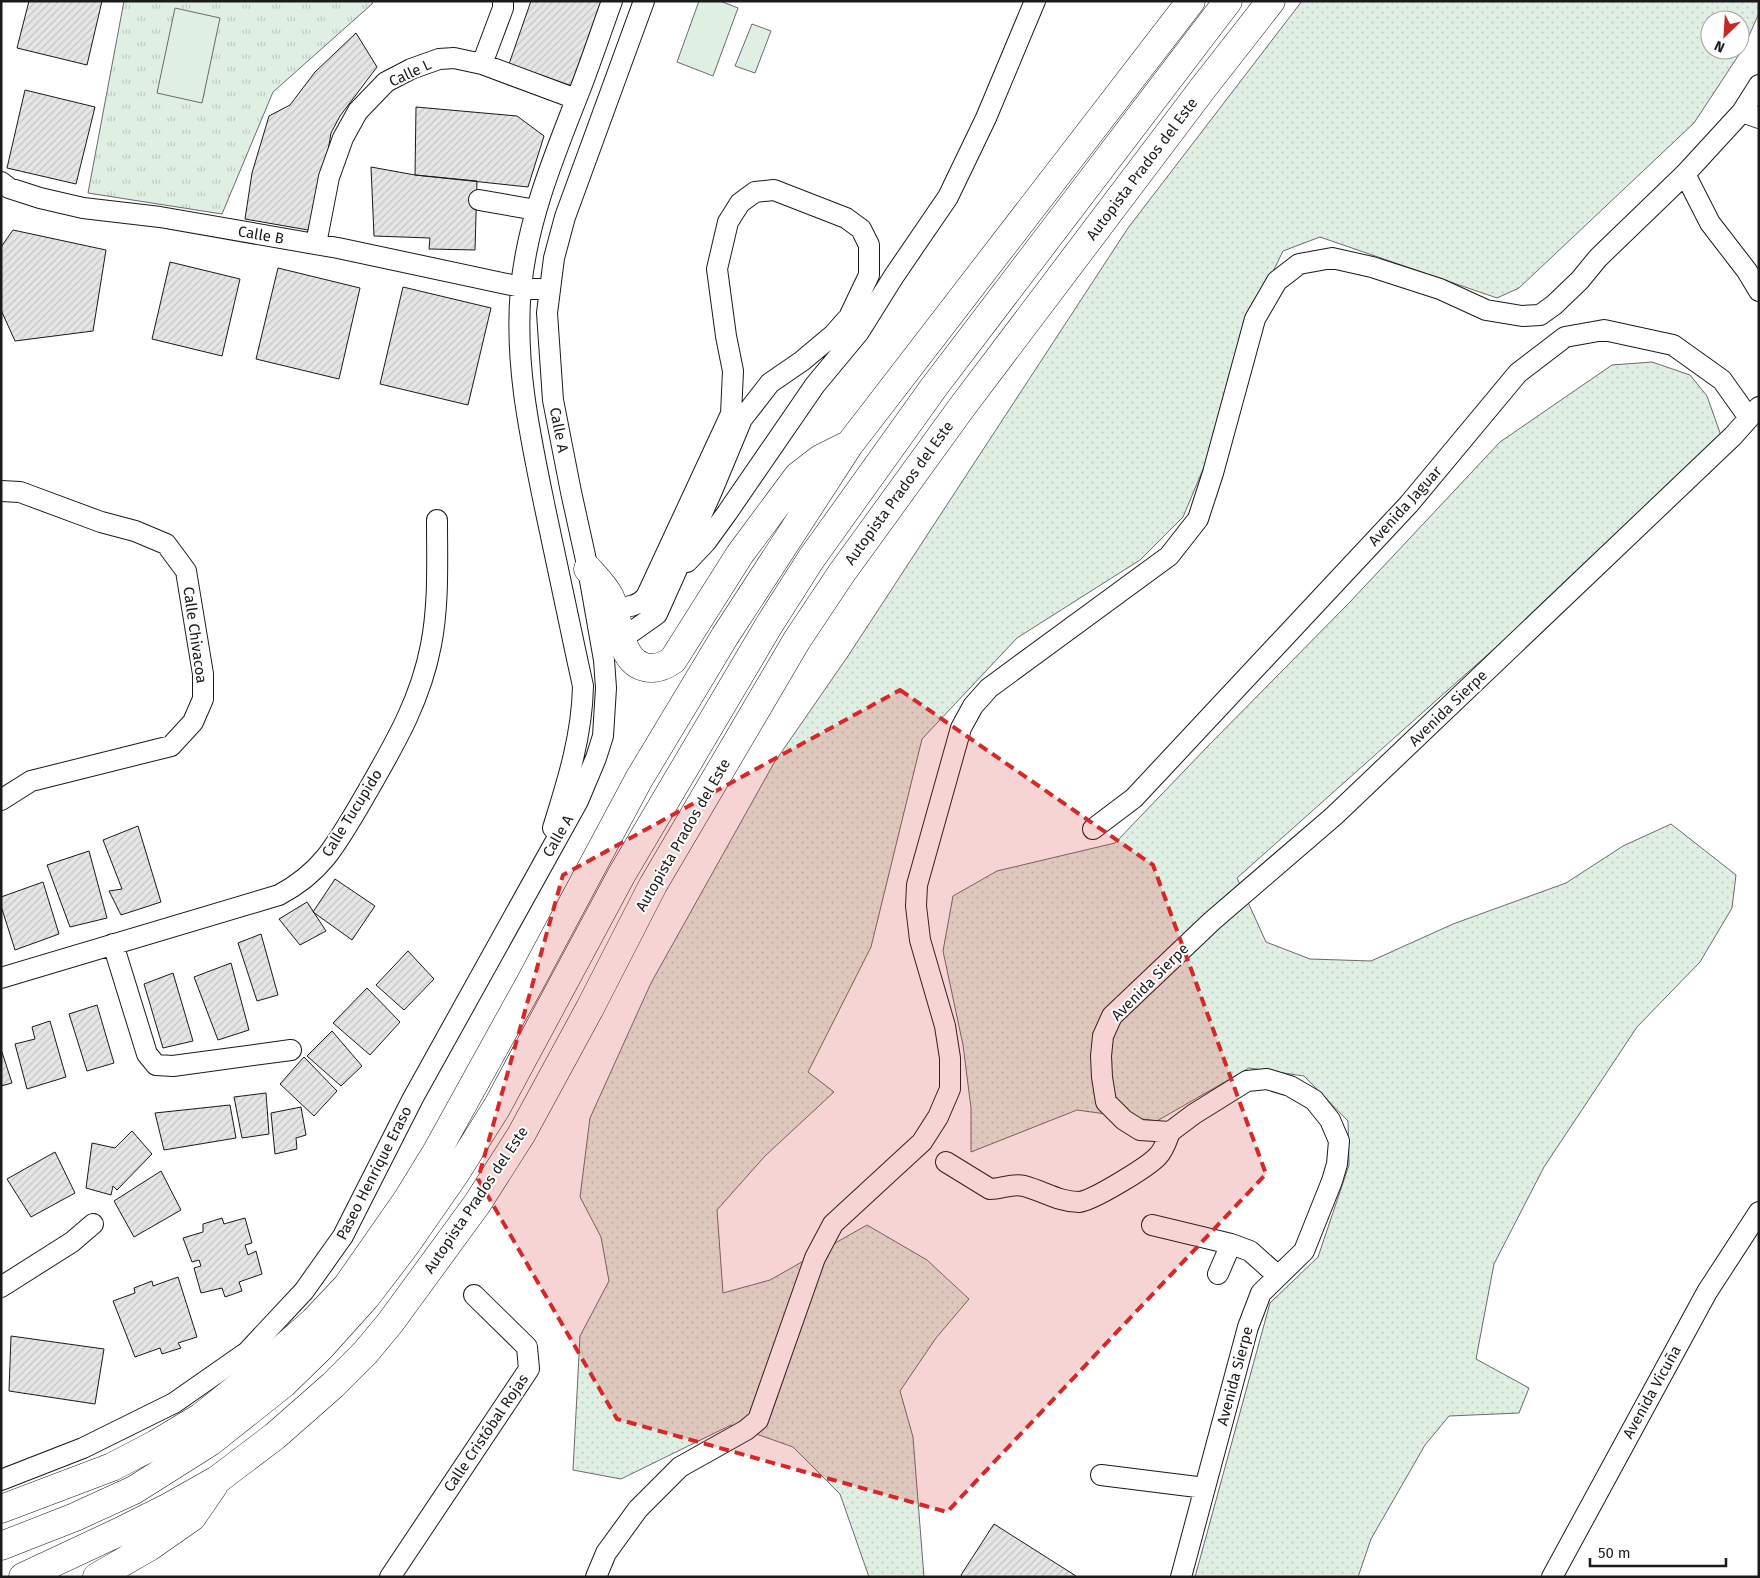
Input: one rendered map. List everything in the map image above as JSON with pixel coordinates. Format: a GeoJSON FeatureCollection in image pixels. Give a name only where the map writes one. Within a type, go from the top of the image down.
{"type":"FeatureCollection","features":[{"type":"Feature","properties":{"kind":"highway"},"geometry":{"type":"LineString","coordinates":[[1,1509],[112,1467],[201,1417],[246,1381],[314,1321],[347,1286],[407,1200],[437,1151],[649,762],[724,636],[849,444],[1191,1]]}},
{"type":"Feature","properties":{"kind":"highway"},"geometry":{"type":"LineString","coordinates":[[1,1546],[75,1517],[134,1490],[210,1442],[283,1384],[321,1347],[366,1297],[405,1246],[455,1174],[497,1107],[622,874],[768,624],[811,559],[934,387],[1228,1]]}},
{"type":"Feature","properties":{"kind":"highway","name":"Autopista Prados del Este"},"geometry":{"type":"LineString","coordinates":[[22,1577],[136,1524],[217,1480],[276,1436],[365,1353],[390,1323],[477,1204],[522,1135],[654,885],[797,640],[841,574],[962,407],[1202,88],[1271,1]]}},
{"type":"Feature","properties":{"kind":"highway"},"geometry":{"type":"LineString","coordinates":[[588,569],[610,596],[621,638],[628,655],[642,667],[667,665],[673,660],[740,554],[798,476],[820,459],[849,444]]}},
{"type":"Feature","properties":{"kind":"highway"},"geometry":{"type":"LineString","coordinates":[[97,1577],[149,1547],[192,1517],[217,1480]]}},
{"type":"Feature","properties":{"kind":"street"},"geometry":{"type":"LineString","coordinates":[[482,64],[502,8],[502,1]]}},
{"type":"Feature","properties":{"kind":"street","name":"Calle A"},"geometry":{"type":"LineString","coordinates":[[542,866],[572,769],[582,712],[583,686],[524,400],[519,345],[521,287],[536,210],[552,158],[612,1]]}},
{"type":"Feature","properties":{"kind":"street","name":"Calle A"},"geometry":{"type":"LineString","coordinates":[[542,866],[578,801],[596,758],[603,736],[606,688],[604,660],[588,569],[553,400],[547,314],[554,258],[565,217],[644,1]]}},
{"type":"Feature","properties":{"kind":"street"},"geometry":{"type":"LineString","coordinates":[[676,572],[706,542],[815,385],[854,325],[894,276],[948,197],[986,118],[1035,1]]}},
{"type":"Feature","properties":{"kind":"street","name":"Calle L"},"geometry":{"type":"LineString","coordinates":[[316,244],[329,177],[335,158],[350,125],[367,100],[386,82],[411,69],[439,59],[454,58],[482,64],[576,99]]}},
{"type":"Feature","properties":{"kind":"street"},"geometry":{"type":"LineString","coordinates":[[596,1577],[606,1553],[638,1508],[680,1467],[746,1430],[758,1420],[815,1258],[833,1224],[922,1142],[938,1118],[950,1088],[950,1058],[945,1026],[920,940],[916,906],[917,885],[961,728],[973,706],[989,688],[1169,556],[1198,519],[1213,473],[1255,320],[1277,281],[1299,264],[1332,258],[1440,289],[1486,310],[1522,316],[1540,314],[1554,305],[1580,280],[1598,258],[1685,174],[1750,115],[1759,85]]}},
{"type":"Feature","properties":{"kind":"street"},"geometry":{"type":"LineString","coordinates":[[1685,174],[1710,223],[1747,271],[1759,290]]}},
{"type":"Feature","properties":{"kind":"street","name":"Calle B"},"geometry":{"type":"LineString","coordinates":[[4,190],[83,208],[160,217],[316,244],[481,277],[521,287],[550,290]]}},
{"type":"Feature","properties":{"kind":"street"},"geometry":{"type":"LineString","coordinates":[[612,606],[628,607],[644,601],[731,414],[733,372],[717,270],[728,222],[740,203],[755,192],[774,190],[846,218],[861,229],[869,245],[869,275],[854,325],[828,340],[770,384],[742,419],[657,614],[621,638]]}},
{"type":"Feature","properties":{"kind":"street"},"geometry":{"type":"LineString","coordinates":[[479,200],[536,210]]}},
{"type":"Feature","properties":{"kind":"street","name":"Avenida Jaguar"},"geometry":{"type":"LineString","coordinates":[[1093,829],[1134,798],[1409,504],[1518,373],[1566,337],[1604,330],[1673,345],[1722,380],[1754,412]]}},
{"type":"Feature","properties":{"kind":"street","name":"Avenida Sierpe"},"geometry":{"type":"LineString","coordinates":[[1181,1577],[1248,1327],[1261,1293],[1304,1251],[1332,1181],[1337,1164],[1339,1141],[1330,1120],[1314,1100],[1290,1086],[1266,1079],[1247,1080],[1170,1132],[1140,1130],[1124,1120],[1106,1102],[1101,1056],[1103,1036],[1112,1016],[1212,921],[1334,816],[1733,436],[1754,412]]}},
{"type":"Feature","properties":{"kind":"street","name":"Calle Chivacoa"},"geometry":{"type":"LineString","coordinates":[[1,491],[27,494],[101,522],[135,531],[166,544],[186,571],[203,674],[203,699],[193,722],[171,746],[32,781],[1,800]]}},
{"type":"Feature","properties":{"kind":"street","name":"Calle Tucupido"},"geometry":{"type":"LineString","coordinates":[[1,978],[204,919],[279,895],[295,886],[324,859],[357,809],[394,746],[423,681],[437,606],[437,520]]}},
{"type":"Feature","properties":{"kind":"street","name":"Paseo Henrique Eraso"},"geometry":{"type":"LineString","coordinates":[[1,1480],[83,1448],[174,1403],[247,1352],[304,1292],[343,1236],[413,1098],[542,866]]}},
{"type":"Feature","properties":{"kind":"street"},"geometry":{"type":"LineString","coordinates":[[113,944],[147,1054],[156,1065],[173,1066],[291,1050]]}},
{"type":"Feature","properties":{"kind":"street"},"geometry":{"type":"LineString","coordinates":[[946,1162],[990,1190],[1009,1185],[1023,1185],[1055,1198],[1070,1202],[1082,1202],[1149,1165],[1160,1154],[1170,1132]]}},
{"type":"Feature","properties":{"kind":"street","name":"Avenida Vicuña"},"geometry":{"type":"LineString","coordinates":[[1552,1577],[1707,1292],[1759,1212]]}},
{"type":"Feature","properties":{"kind":"street"},"geometry":{"type":"LineString","coordinates":[[1,1287],[72,1242],[93,1224]]}},
{"type":"Feature","properties":{"kind":"street"},"geometry":{"type":"LineString","coordinates":[[1152,1225],[1231,1244],[1250,1252],[1278,1276]]}},
{"type":"Feature","properties":{"kind":"street"},"geometry":{"type":"LineString","coordinates":[[1218,1274],[1231,1244]]}},
{"type":"Feature","properties":{"kind":"street","name":"Calle Cristóbal Rojas"},"geometry":{"type":"LineString","coordinates":[[390,1577],[529,1369],[527,1347],[474,1295]]}},
{"type":"Feature","properties":{"kind":"street"},"geometry":{"type":"LineString","coordinates":[[1102,1475],[1205,1488]]}},
{"type":"Feature","properties":{"kind":"highlighted area"},"geometry":{"type":"Polygon","coordinates":[[[900,690],[1153,865],[1266,1174],[947,1512],[617,1419],[478,1179],[563,875],[900,690]]]}},
{"type":"Feature","properties":{"kind":"green space"},"geometry":{"type":"Polygon","coordinates":[[[124,1],[373,1],[372,4],[273,92],[222,214],[88,193],[124,1]]]}},
{"type":"Feature","properties":{"kind":"green space"},"geometry":{"type":"Polygon","coordinates":[[[699,1],[720,1],[738,8],[713,76],[677,62],[699,1]]]}},
{"type":"Feature","properties":{"kind":"green space"},"geometry":{"type":"Polygon","coordinates":[[[1302,1],[1759,1],[1759,13],[1750,33],[1750,10],[1700,10],[1700,60],[1735,60],[1694,123],[1519,288],[1497,298],[1320,237],[1283,251],[1250,319],[1222,424],[1183,517],[1140,560],[1017,638],[922,739],[871,947],[808,1072],[834,1092],[765,1156],[717,1210],[723,1293],[770,1280],[867,1225],[927,1260],[969,1299],[936,1338],[900,1391],[913,1437],[924,1577],[869,1577],[840,1494],[793,1447],[731,1425],[621,1479],[573,1470],[580,1336],[609,1281],[601,1237],[580,1197],[590,1118],[651,983],[774,763],[848,656],[1128,228],[1302,1]]]}},
{"type":"Feature","properties":{"kind":"green space"},"geometry":{"type":"Polygon","coordinates":[[[175,8],[220,18],[202,103],[157,93],[175,8]]]}},
{"type":"Feature","properties":{"kind":"green space"},"geometry":{"type":"Polygon","coordinates":[[[752,24],[771,31],[755,73],[735,66],[752,24]]]}},
{"type":"Feature","properties":{"kind":"green space"},"geometry":{"type":"Polygon","coordinates":[[[1652,362],[1690,375],[1707,396],[1724,444],[1237,878],[1266,942],[1310,959],[1371,961],[1453,924],[1566,883],[1623,846],[1671,824],[1736,875],[1732,908],[1700,962],[1637,1027],[1544,1167],[1494,1264],[1476,1359],[1529,1388],[1519,1413],[1449,1416],[1425,1445],[1371,1539],[1358,1577],[1195,1577],[1270,1303],[1318,1257],[1349,1165],[1348,1121],[1304,1076],[1249,1068],[1157,1121],[1077,1110],[971,1152],[971,1108],[963,1045],[943,951],[953,896],[997,871],[1115,843],[1349,603],[1500,442],[1612,365],[1652,362]]]}},
{"type":"Feature","properties":{"kind":"building"},"geometry":{"type":"Polygon","coordinates":[[[29,1],[102,1],[87,65],[17,48],[29,1]]]}},
{"type":"Feature","properties":{"kind":"building"},"geometry":{"type":"Polygon","coordinates":[[[531,1],[601,1],[572,86],[509,64],[531,1]]]}},
{"type":"Feature","properties":{"kind":"building"},"geometry":{"type":"Polygon","coordinates":[[[356,33],[377,67],[340,116],[331,133],[324,175],[308,230],[245,219],[252,173],[269,116],[290,105],[315,72],[356,33]]]}},
{"type":"Feature","properties":{"kind":"building"},"geometry":{"type":"Polygon","coordinates":[[[25,90],[95,107],[76,184],[7,168],[25,90]]]}},
{"type":"Feature","properties":{"kind":"building"},"geometry":{"type":"Polygon","coordinates":[[[416,107],[517,116],[544,136],[528,187],[415,175],[416,107]]]}},
{"type":"Feature","properties":{"kind":"building"},"geometry":{"type":"Polygon","coordinates":[[[371,167],[415,175],[477,181],[475,250],[429,249],[430,238],[374,236],[371,167]]]}},
{"type":"Feature","properties":{"kind":"building"},"geometry":{"type":"Polygon","coordinates":[[[13,230],[106,250],[93,331],[15,341],[1,310],[1,247],[13,230]]]}},
{"type":"Feature","properties":{"kind":"building"},"geometry":{"type":"Polygon","coordinates":[[[170,262],[240,279],[222,356],[152,339],[170,262]]]}},
{"type":"Feature","properties":{"kind":"building"},"geometry":{"type":"Polygon","coordinates":[[[278,268],[360,288],[339,379],[256,359],[278,268]]]}},
{"type":"Feature","properties":{"kind":"building"},"geometry":{"type":"Polygon","coordinates":[[[403,287],[491,308],[468,405],[380,384],[403,287]]]}},
{"type":"Feature","properties":{"kind":"building"},"geometry":{"type":"Polygon","coordinates":[[[138,826],[161,902],[121,915],[109,891],[122,889],[103,840],[138,826]]]}},
{"type":"Feature","properties":{"kind":"building"},"geometry":{"type":"Polygon","coordinates":[[[89,851],[107,918],[70,927],[47,865],[89,851]]]}},
{"type":"Feature","properties":{"kind":"building"},"geometry":{"type":"Polygon","coordinates":[[[335,879],[375,906],[352,940],[313,912],[335,879]]]}},
{"type":"Feature","properties":{"kind":"building"},"geometry":{"type":"Polygon","coordinates":[[[43,882],[59,934],[15,950],[1,906],[1,897],[43,882]]]}},
{"type":"Feature","properties":{"kind":"building"},"geometry":{"type":"Polygon","coordinates":[[[307,902],[326,931],[300,945],[279,919],[307,902]]]}},
{"type":"Feature","properties":{"kind":"building"},"geometry":{"type":"Polygon","coordinates":[[[261,934],[278,995],[257,1001],[238,943],[261,934]]]}},
{"type":"Feature","properties":{"kind":"building"},"geometry":{"type":"Polygon","coordinates":[[[408,951],[434,979],[404,1010],[376,985],[408,951]]]}},
{"type":"Feature","properties":{"kind":"building"},"geometry":{"type":"Polygon","coordinates":[[[231,963],[249,1030],[218,1040],[194,977],[231,963]]]}},
{"type":"Feature","properties":{"kind":"building"},"geometry":{"type":"Polygon","coordinates":[[[173,973],[193,1041],[163,1048],[144,984],[173,973]]]}},
{"type":"Feature","properties":{"kind":"building"},"geometry":{"type":"Polygon","coordinates":[[[367,988],[400,1022],[370,1055],[333,1023],[367,988]]]}},
{"type":"Feature","properties":{"kind":"building"},"geometry":{"type":"Polygon","coordinates":[[[97,1005],[114,1063],[87,1071],[69,1014],[97,1005]]]}},
{"type":"Feature","properties":{"kind":"building"},"geometry":{"type":"Polygon","coordinates":[[[50,1021],[66,1077],[27,1089],[15,1044],[35,1039],[32,1027],[50,1021]]]}},
{"type":"Feature","properties":{"kind":"building"},"geometry":{"type":"Polygon","coordinates":[[[332,1031],[362,1066],[341,1086],[307,1056],[332,1031]]]}},
{"type":"Feature","properties":{"kind":"building"},"geometry":{"type":"Polygon","coordinates":[[[1,1049],[12,1083],[1,1086],[1,1049]]]}},
{"type":"Feature","properties":{"kind":"building"},"geometry":{"type":"Polygon","coordinates":[[[304,1057],[337,1091],[314,1116],[280,1084],[304,1057]]]}},
{"type":"Feature","properties":{"kind":"building"},"geometry":{"type":"Polygon","coordinates":[[[266,1093],[269,1134],[242,1138],[234,1097],[266,1093]]]}},
{"type":"Feature","properties":{"kind":"building"},"geometry":{"type":"Polygon","coordinates":[[[230,1105],[236,1138],[164,1150],[155,1113],[230,1105]]]}},
{"type":"Feature","properties":{"kind":"building"},"geometry":{"type":"Polygon","coordinates":[[[301,1107],[306,1135],[296,1138],[297,1149],[275,1154],[271,1113],[301,1107]]]}},
{"type":"Feature","properties":{"kind":"building"},"geometry":{"type":"Polygon","coordinates":[[[132,1131],[152,1154],[117,1190],[113,1186],[111,1195],[86,1188],[92,1143],[115,1148],[132,1131]]]}},
{"type":"Feature","properties":{"kind":"building"},"geometry":{"type":"Polygon","coordinates":[[[55,1152],[75,1193],[31,1217],[7,1179],[55,1152]]]}},
{"type":"Feature","properties":{"kind":"building"},"geometry":{"type":"Polygon","coordinates":[[[161,1171],[181,1210],[134,1237],[114,1201],[161,1171]]]}},
{"type":"Feature","properties":{"kind":"building"},"geometry":{"type":"Polygon","coordinates":[[[222,1218],[224,1224],[245,1218],[252,1243],[245,1245],[248,1255],[256,1251],[262,1274],[239,1282],[242,1291],[225,1297],[222,1288],[201,1293],[194,1268],[201,1266],[199,1260],[192,1262],[183,1238],[203,1232],[203,1224],[222,1218]]]}},
{"type":"Feature","properties":{"kind":"building"},"geometry":{"type":"Polygon","coordinates":[[[178,1277],[197,1337],[178,1343],[181,1348],[162,1354],[160,1348],[135,1357],[113,1301],[135,1293],[134,1288],[152,1281],[153,1286],[178,1277]]]}},
{"type":"Feature","properties":{"kind":"building"},"geometry":{"type":"Polygon","coordinates":[[[11,1336],[104,1349],[95,1404],[9,1391],[11,1336]]]}},
{"type":"Feature","properties":{"kind":"building"},"geometry":{"type":"Polygon","coordinates":[[[994,1524],[1076,1576],[963,1577],[961,1575],[994,1524]]]}}]}
